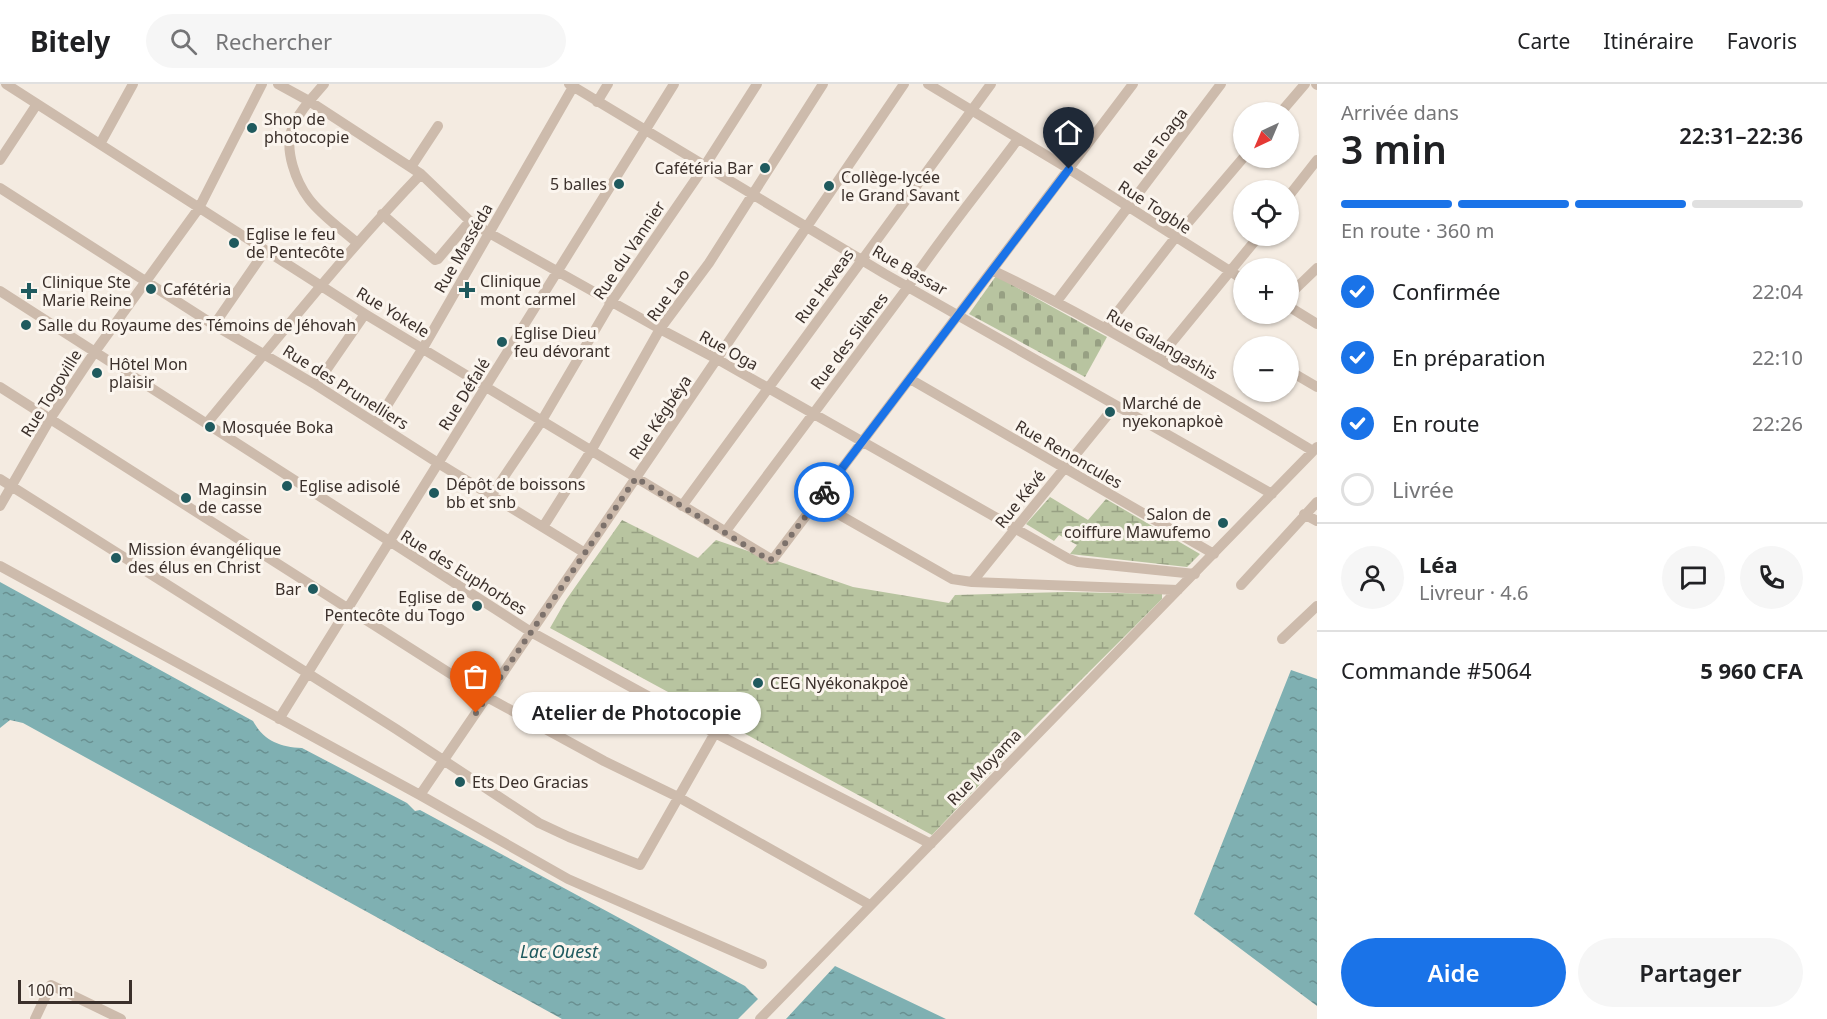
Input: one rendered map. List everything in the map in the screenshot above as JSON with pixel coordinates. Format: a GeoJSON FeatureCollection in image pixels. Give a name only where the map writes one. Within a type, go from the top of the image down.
{"type":"FeatureCollection","features":[{"type":"Feature","properties":{"kind":"street","name":"Rue Yokele"},"geometry":{"type":"LineString","coordinates":[[6,84],[365,314],[769,560],[774,558],[817,502]]}},
{"type":"Feature","properties":{"kind":"street"},"geometry":{"type":"LineString","coordinates":[[100,144],[133,84]]}},
{"type":"Feature","properties":{"kind":"street","name":"Rue Togoville"},"geometry":{"type":"LineString","coordinates":[[0,506],[50,419],[94,353],[199,208],[262,84]]}},
{"type":"Feature","properties":{"kind":"street","name":"Rue Oga"},"geometry":{"type":"LineString","coordinates":[[278,84],[309,101],[421,174],[470,221],[489,233],[717,359],[1014,529],[1078,562],[1195,574]]}},
{"type":"Feature","properties":{"kind":"street"},"geometry":{"type":"LineString","coordinates":[[324,84],[295,122],[290,135],[293,163],[308,198],[356,242]]}},
{"type":"Feature","properties":{"kind":"street"},"geometry":{"type":"LineString","coordinates":[[597,102],[608,84]]}},
{"type":"Feature","properties":{"kind":"street","name":"Rue Défalé"},"geometry":{"type":"LineString","coordinates":[[279,719],[674,84]]}},
{"type":"Feature","properties":{"kind":"street","name":"Rue du Vannier"},"geometry":{"type":"LineString","coordinates":[[491,496],[540,422],[612,301],[704,167],[757,84]]}},
{"type":"Feature","properties":{"kind":"street","name":"Rue Lao"},"geometry":{"type":"LineString","coordinates":[[543,527],[591,451],[660,329],[709,263],[823,84]]}},
{"type":"Feature","properties":{"kind":"street","name":"Rue Kégbéya"},"geometry":{"type":"LineString","coordinates":[[420,795],[904,84]]}},
{"type":"Feature","properties":{"kind":"street","name":"Rue Togble"},"geometry":{"type":"LineString","coordinates":[[928,84],[1069,169],[1231,272]]}},
{"type":"Feature","properties":{"kind":"street","name":"Rue Heveas"},"geometry":{"type":"LineString","coordinates":[[682,506],[991,84]]}},
{"type":"Feature","properties":{"kind":"street"},"geometry":{"type":"LineString","coordinates":[[1133,84],[817,502],[948,578],[972,582],[1178,590]]}},
{"type":"Feature","properties":{"kind":"street","name":"Rue Toaga"},"geometry":{"type":"LineString","coordinates":[[1057,301],[1221,84]]}},
{"type":"Feature","properties":{"kind":"street"},"geometry":{"type":"LineString","coordinates":[[1290,102],[1305,84]]}},
{"type":"Feature","properties":{"kind":"street","name":"Rue Bassar"},"geometry":{"type":"LineString","coordinates":[[571,86],[908,287],[1272,494]]}},
{"type":"Feature","properties":{"kind":"street","name":"Rue Masséda"},"geometry":{"type":"LineString","coordinates":[[376,423],[423,348],[571,86]]}},
{"type":"Feature","properties":{"kind":"street"},"geometry":{"type":"LineString","coordinates":[[0,160],[37,104]]}},
{"type":"Feature","properties":{"kind":"street"},"geometry":{"type":"LineString","coordinates":[[411,167],[438,126]]}},
{"type":"Feature","properties":{"kind":"street","name":"Rue des Silènes"},"geometry":{"type":"LineString","coordinates":[[725,532],[908,287],[933,249],[1018,140]]}},
{"type":"Feature","properties":{"kind":"street"},"geometry":{"type":"LineString","coordinates":[[1299,183],[1317,160]]}},
{"type":"Feature","properties":{"kind":"street"},"geometry":{"type":"LineString","coordinates":[[1105,328],[1175,238],[1235,168]]}},
{"type":"Feature","properties":{"kind":"street"},"geometry":{"type":"LineString","coordinates":[[207,423],[356,242],[421,174]]}},
{"type":"Feature","properties":{"kind":"street","name":"Rue des Prunelliers"},"geometry":{"type":"LineString","coordinates":[[0,188],[214,325],[264,353],[438,464],[585,553]]}},
{"type":"Feature","properties":{"kind":"street"},"geometry":{"type":"LineString","coordinates":[[382,214],[435,260],[470,221]]}},
{"type":"Feature","properties":{"kind":"street"},"geometry":{"type":"LineString","coordinates":[[1158,359],[1251,246]]}},
{"type":"Feature","properties":{"kind":"street"},"geometry":{"type":"LineString","coordinates":[[214,325],[265,250]]}},
{"type":"Feature","properties":{"kind":"street","name":"Rue Galangashis"},"geometry":{"type":"LineString","coordinates":[[992,270],[1057,301],[1315,449]]}},
{"type":"Feature","properties":{"kind":"street"},"geometry":{"type":"LineString","coordinates":[[1299,285],[1315,270]]}},
{"type":"Feature","properties":{"kind":"street","name":"Rue des Euphorbes"},"geometry":{"type":"LineString","coordinates":[[0,291],[531,632],[715,733],[931,844]]}},
{"type":"Feature","properties":{"kind":"street"},"geometry":{"type":"LineString","coordinates":[[1299,313],[1317,324]]}},
{"type":"Feature","properties":{"kind":"street"},"geometry":{"type":"LineString","coordinates":[[316,385],[365,314]]}},
{"type":"Feature","properties":{"kind":"street"},"geometry":{"type":"LineString","coordinates":[[1299,376],[1317,387]]}},
{"type":"Feature","properties":{"kind":"street","name":"Rue Renoncules"},"geometry":{"type":"LineString","coordinates":[[910,379],[1214,554]]}},
{"type":"Feature","properties":{"kind":"street"},"geometry":{"type":"LineString","coordinates":[[0,387],[487,697],[604,761],[678,797],[870,905]]}},
{"type":"Feature","properties":{"kind":"street","name":"Rue Kévé"},"geometry":{"type":"LineString","coordinates":[[972,582],[1115,406]]}},
{"type":"Feature","properties":{"kind":"street","name":"Rue Moyama"},"geometry":{"type":"LineString","coordinates":[[760,1019],[1315,449]]}},
{"type":"Feature","properties":{"kind":"street"},"geometry":{"type":"LineString","coordinates":[[0,479],[551,830],[640,866],[715,733]]}},
{"type":"Feature","properties":{"kind":"street"},"geometry":{"type":"LineString","coordinates":[[1241,585],[1317,502]]}},
{"type":"Feature","properties":{"kind":"street"},"geometry":{"type":"LineString","coordinates":[[1304,514],[1317,521]]}},
{"type":"Feature","properties":{"kind":"street"},"geometry":{"type":"LineString","coordinates":[[0,566],[420,795],[568,879],[762,964]]}},
{"type":"Feature","properties":{"kind":"street"},"geometry":{"type":"LineString","coordinates":[[1282,639],[1317,606]]}},
{"type":"Feature","properties":{"kind":"street"},"geometry":{"type":"LineString","coordinates":[[35,1019],[51,985],[121,1019]]}},
{"type":"Feature","properties":{"kind":"green space"},"geometry":{"type":"Polygon","coordinates":[[[996,276],[1107,337],[1085,377],[969,314],[996,276]]]}},
{"type":"Feature","properties":{"kind":"green space"},"geometry":{"type":"Polygon","coordinates":[[[1050,497],[1088,520],[1106,499],[1200,554],[1187,567],[1070,554],[1077,545],[1059,535],[1054,541],[1026,524],[1050,497]]]}},
{"type":"Feature","properties":{"kind":"green space"},"geometry":{"type":"Polygon","coordinates":[[[622,520],[698,558],[716,540],[853,587],[949,603],[955,595],[1067,592],[1162,594],[1162,599],[1034,727],[932,835],[550,628],[566,600],[622,520]]]}},
{"type":"Feature","properties":{"kind":"water","name":"Lac Ouest"},"geometry":{"type":"Polygon","coordinates":[[[0,582],[253,721],[262,734],[273,742],[302,748],[407,803],[415,811],[420,810],[745,986],[758,999],[738,1019],[562,1019],[23,723],[10,720],[0,728],[0,582]]]}},
{"type":"Feature","properties":{"kind":"water"},"geometry":{"type":"Polygon","coordinates":[[[1291,670],[1317,679],[1317,1006],[1194,914],[1291,670]]]}},
{"type":"Feature","properties":{"kind":"water"},"geometry":{"type":"Polygon","coordinates":[[[835,966],[946,1019],[786,1019],[835,966]]]}},
{"type":"Feature","properties":{"kind":"way so far"},"geometry":{"type":"LineString","coordinates":[[476,713],[636,478],[769,560],[774,558],[824,492]]}},
{"type":"Feature","properties":{"kind":"place","name":"Shop de photocopie"},"geometry":{"type":"Point","coordinates":[252,128]}},
{"type":"Feature","properties":{"kind":"place","name":"Cafétéria Bar"},"geometry":{"type":"Point","coordinates":[765,168]}},
{"type":"Feature","properties":{"kind":"place","name":"5 balles"},"geometry":{"type":"Point","coordinates":[619,184]}},
{"type":"Feature","properties":{"kind":"place","name":"Collège-lycée le Grand Savant"},"geometry":{"type":"Point","coordinates":[829,186]}},
{"type":"Feature","properties":{"kind":"place","name":"Eglise le feu de Pentecôte"},"geometry":{"type":"Point","coordinates":[234,243]}},
{"type":"Feature","properties":{"kind":"place","name":"Cafétéria"},"geometry":{"type":"Point","coordinates":[151,289]}},
{"type":"Feature","properties":{"kind":"place","name":"Clinique mont carmel"},"geometry":{"type":"Point","coordinates":[467,290]}},
{"type":"Feature","properties":{"kind":"place","name":"Clinique Ste Marie Reine"},"geometry":{"type":"Point","coordinates":[29,291]}},
{"type":"Feature","properties":{"kind":"place","name":"Salle du Royaume des Témoins de Jéhovah"},"geometry":{"type":"Point","coordinates":[26,325]}},
{"type":"Feature","properties":{"kind":"place","name":"Eglise Dieu feu dévorant"},"geometry":{"type":"Point","coordinates":[502,342]}},
{"type":"Feature","properties":{"kind":"place","name":"Hôtel Mon plaisir"},"geometry":{"type":"Point","coordinates":[97,373]}},
{"type":"Feature","properties":{"kind":"place","name":"Marché de nyekonapkoè"},"geometry":{"type":"Point","coordinates":[1110,412]}},
{"type":"Feature","properties":{"kind":"place","name":"Mosquée Boka"},"geometry":{"type":"Point","coordinates":[210,427]}},
{"type":"Feature","properties":{"kind":"place","name":"Eglise adisolé"},"geometry":{"type":"Point","coordinates":[287,486]}},
{"type":"Feature","properties":{"kind":"place","name":"Dépôt de boissons bb et snb"},"geometry":{"type":"Point","coordinates":[434,493]}},
{"type":"Feature","properties":{"kind":"place","name":"Maginsin de casse"},"geometry":{"type":"Point","coordinates":[186,498]}},
{"type":"Feature","properties":{"kind":"place","name":"Salon de coiffure Mawufemo"},"geometry":{"type":"Point","coordinates":[1223,523]}},
{"type":"Feature","properties":{"kind":"place","name":"Mission évangélique des élus en Christ"},"geometry":{"type":"Point","coordinates":[116,558]}},
{"type":"Feature","properties":{"kind":"place","name":"Bar"},"geometry":{"type":"Point","coordinates":[313,589]}},
{"type":"Feature","properties":{"kind":"place","name":"Eglise de Pentecôte du Togo"},"geometry":{"type":"Point","coordinates":[477,606]}},
{"type":"Feature","properties":{"kind":"place","name":"CEG Nyékonakpoè"},"geometry":{"type":"Point","coordinates":[758,683]}},
{"type":"Feature","properties":{"kind":"place","name":"Atelier de Photocopie"},"geometry":{"type":"Point","coordinates":[476,713]}},
{"type":"Feature","properties":{"kind":"place","name":"Ets Deo Gracias"},"geometry":{"type":"Point","coordinates":[460,782]}},
{"type":"Feature","properties":{"kind":"route"},"geometry":{"type":"LineString","coordinates":[[824,492],[1069,169]]}}]}
